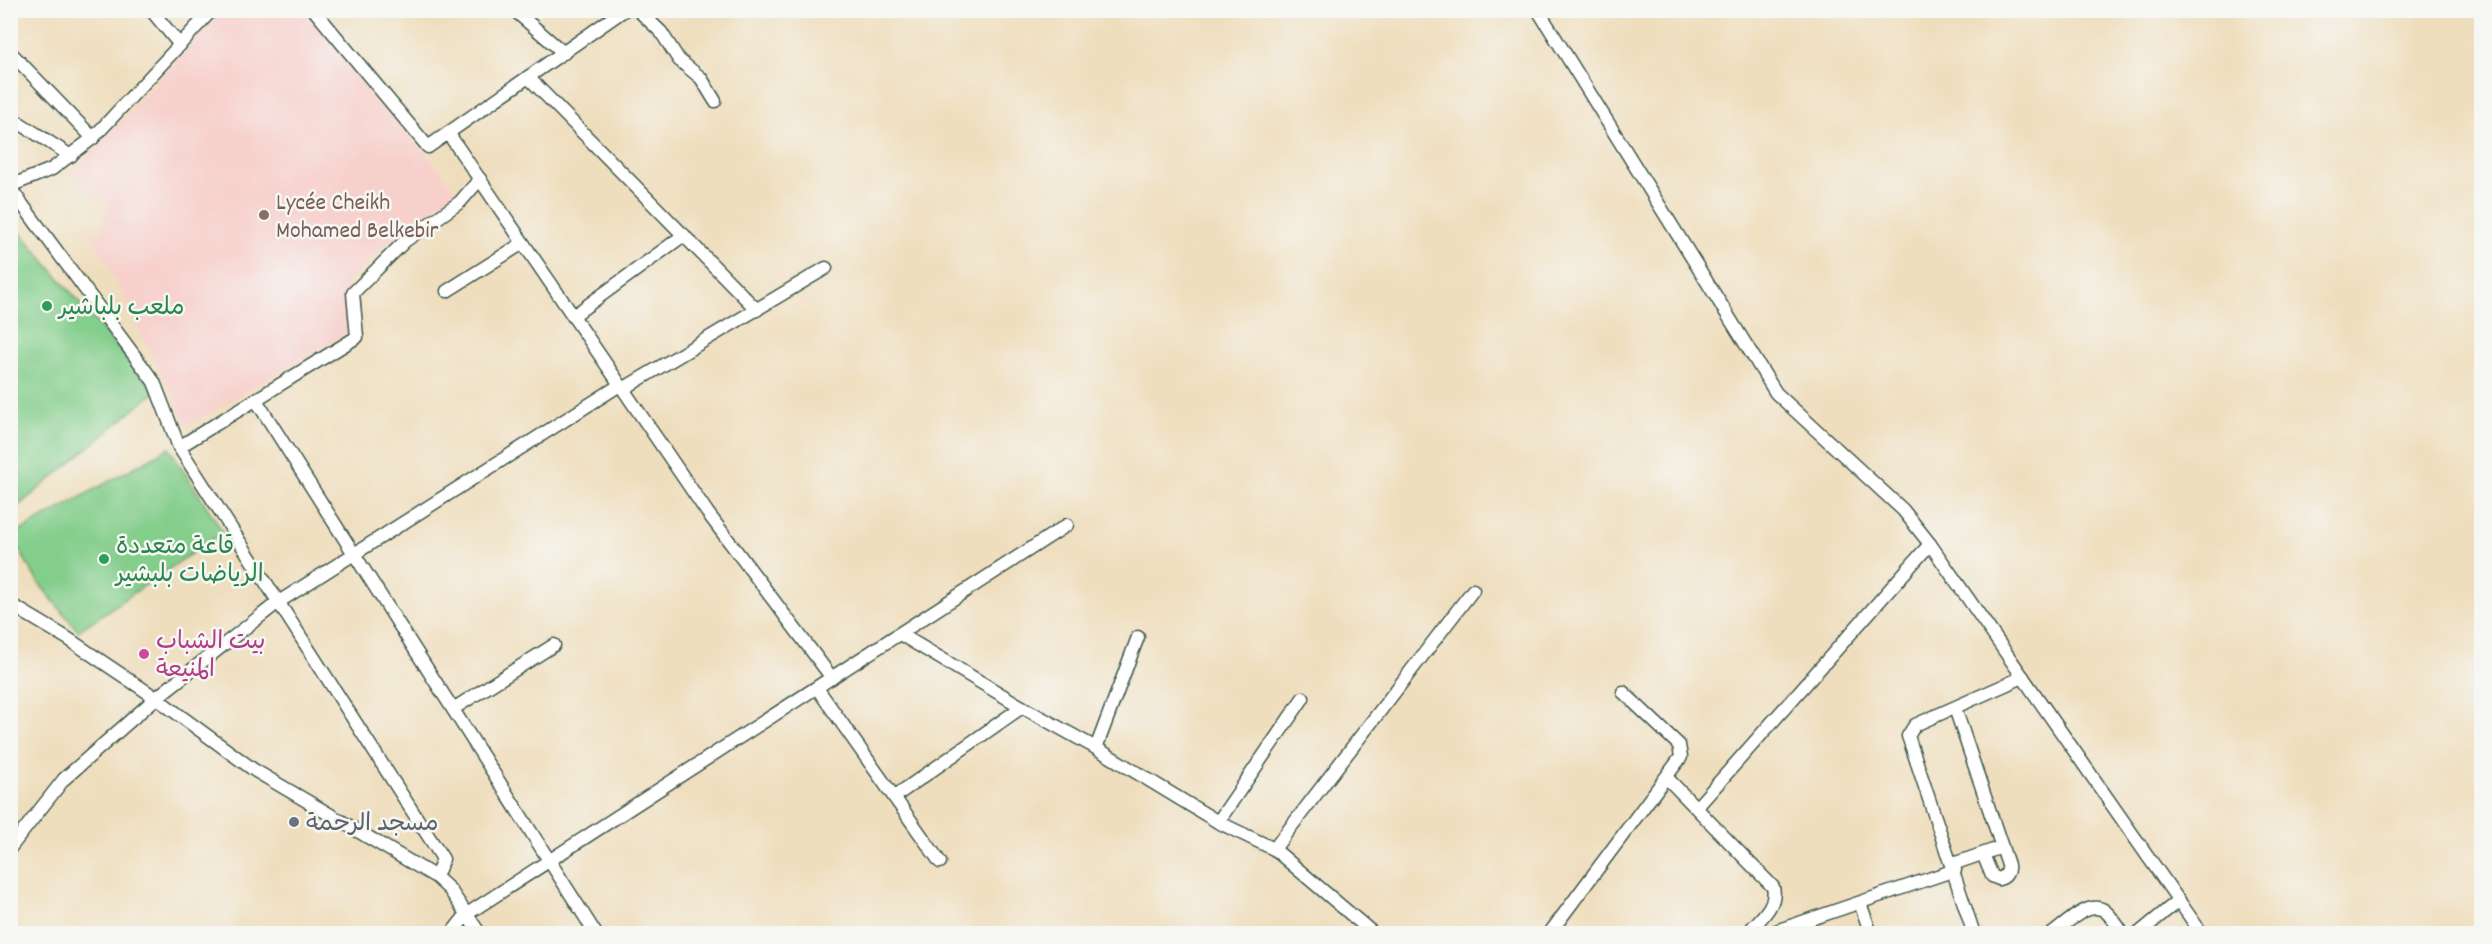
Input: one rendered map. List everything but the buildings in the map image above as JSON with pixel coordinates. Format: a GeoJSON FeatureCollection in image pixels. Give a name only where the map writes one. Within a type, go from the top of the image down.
{"type":"FeatureCollection","features":[{"type":"Feature","properties":{"kind":"street"},"geometry":{"type":"LineString","coordinates":[[151,10],[180,45]]}},
{"type":"Feature","properties":{"kind":"street"},"geometry":{"type":"LineString","coordinates":[[212,10],[93,138],[71,156],[38,177],[10,187],[154,382],[179,447],[443,860],[436,877]]}},
{"type":"Feature","properties":{"kind":"street"},"geometry":{"type":"LineString","coordinates":[[314,10],[428,147],[624,10]]}},
{"type":"Feature","properties":{"kind":"street"},"geometry":{"type":"LineString","coordinates":[[514,10],[564,52]]}},
{"type":"Feature","properties":{"kind":"street"},"geometry":{"type":"LineString","coordinates":[[638,10],[661,32],[682,63],[701,78],[715,101]]}},
{"type":"Feature","properties":{"kind":"street"},"geometry":{"type":"LineString","coordinates":[[1538,10],[1776,393],[1903,510],[1930,544],[2202,933]]}},
{"type":"Feature","properties":{"kind":"street"},"geometry":{"type":"LineString","coordinates":[[10,52],[93,138]]}},
{"type":"Feature","properties":{"kind":"street"},"geometry":{"type":"LineString","coordinates":[[528,77],[758,310]]}},
{"type":"Feature","properties":{"kind":"street"},"geometry":{"type":"LineString","coordinates":[[10,117],[71,156]]}},
{"type":"Feature","properties":{"kind":"street"},"geometry":{"type":"LineString","coordinates":[[448,133],[707,512],[832,678]]}},
{"type":"Feature","properties":{"kind":"street"},"geometry":{"type":"LineString","coordinates":[[179,447],[357,337],[353,293],[405,240],[460,202],[480,179]]}},
{"type":"Feature","properties":{"kind":"street"},"geometry":{"type":"LineString","coordinates":[[573,316],[684,235]]}},
{"type":"Feature","properties":{"kind":"street"},"geometry":{"type":"LineString","coordinates":[[447,291],[523,243]]}},
{"type":"Feature","properties":{"kind":"street"},"geometry":{"type":"LineString","coordinates":[[10,848],[64,779],[156,698],[277,603],[621,387],[758,310],[826,268]]}},
{"type":"Feature","properties":{"kind":"street"},"geometry":{"type":"LineString","coordinates":[[256,400],[596,933]]}},
{"type":"Feature","properties":{"kind":"street"},"geometry":{"type":"LineString","coordinates":[[451,933],[467,914],[1067,525]]}},
{"type":"Feature","properties":{"kind":"street"},"geometry":{"type":"LineString","coordinates":[[1697,807],[1930,544]]}},
{"type":"Feature","properties":{"kind":"street"},"geometry":{"type":"LineString","coordinates":[[1274,849],[1473,590]]}},
{"type":"Feature","properties":{"kind":"street"},"geometry":{"type":"LineString","coordinates":[[10,604],[67,638],[156,698],[254,770],[436,877],[450,890],[480,933]]}},
{"type":"Feature","properties":{"kind":"street"},"geometry":{"type":"LineString","coordinates":[[900,634],[1218,822],[1274,849],[1374,933]]}},
{"type":"Feature","properties":{"kind":"street"},"geometry":{"type":"LineString","coordinates":[[1096,748],[1138,637]]}},
{"type":"Feature","properties":{"kind":"street"},"geometry":{"type":"LineString","coordinates":[[453,709],[554,645]]}},
{"type":"Feature","properties":{"kind":"street"},"geometry":{"type":"LineString","coordinates":[[1974,933],[1954,867],[1908,736],[1915,725],[2023,677]]}},
{"type":"Feature","properties":{"kind":"street"},"geometry":{"type":"LineString","coordinates":[[817,688],[940,862]]}},
{"type":"Feature","properties":{"kind":"street"},"geometry":{"type":"LineString","coordinates":[[1549,933],[1680,761],[1681,748],[1623,692]]}},
{"type":"Feature","properties":{"kind":"street"},"geometry":{"type":"LineString","coordinates":[[1218,822],[1303,698]]}},
{"type":"Feature","properties":{"kind":"street"},"geometry":{"type":"LineString","coordinates":[[894,796],[1022,707]]}},
{"type":"Feature","properties":{"kind":"street"},"geometry":{"type":"LineString","coordinates":[[1955,708],[2002,847],[2008,868],[2007,874],[2002,878],[1992,876],[1983,854]]}},
{"type":"Feature","properties":{"kind":"street"},"geometry":{"type":"LineString","coordinates":[[1667,778],[1773,887],[1772,904],[1748,933]]}},
{"type":"Feature","properties":{"kind":"street"},"geometry":{"type":"LineString","coordinates":[[1767,933],[1860,903],[2002,847]]}},
{"type":"Feature","properties":{"kind":"street"},"geometry":{"type":"LineString","coordinates":[[2138,933],[2179,900]]}},
{"type":"Feature","properties":{"kind":"street"},"geometry":{"type":"LineString","coordinates":[[1860,903],[1871,933]]}},
{"type":"Feature","properties":{"kind":"street"},"geometry":{"type":"LineString","coordinates":[[2052,933],[2087,909],[2097,908],[2105,911],[2123,933]]}},
{"type":"Feature","properties":{"kind":"shaded area","name":"Lycée Cheikh Mohamed Belkebir"},"geometry":{"type":"Polygon","coordinates":[[[222,11],[307,11],[458,193],[399,231],[347,283],[351,331],[187,426],[91,231],[102,232],[106,199],[93,197],[73,172],[222,11]]]}},
{"type":"Feature","properties":{"kind":"green space","name":"ملعب بلباشير"},"geometry":{"type":"Polygon","coordinates":[[[10,220],[155,392],[11,512],[10,512],[10,220]]]}},
{"type":"Feature","properties":{"kind":"green space","name":"قاعة متعددة الرياضات بلبشير"},"geometry":{"type":"Polygon","coordinates":[[[169,448],[223,532],[78,631],[38,582],[11,536],[169,448]]]}},
{"type":"Feature","properties":{"kind":"place","name":"Lycée Cheikh Mohamed Belkebir"},"geometry":{"type":"Point","coordinates":[264,215]}},
{"type":"Feature","properties":{"kind":"place","name":"ملعب بلباشير"},"geometry":{"type":"Point","coordinates":[47,306]}},
{"type":"Feature","properties":{"kind":"place","name":"قاعة متعددة الرياضات بلبشير"},"geometry":{"type":"Point","coordinates":[104,559]}},
{"type":"Feature","properties":{"kind":"place","name":"بيت الشباب المنيعة"},"geometry":{"type":"Point","coordinates":[144,654]}},
{"type":"Feature","properties":{"kind":"place","name":"مسجد الرحمة"},"geometry":{"type":"Point","coordinates":[294,822]}}]}
